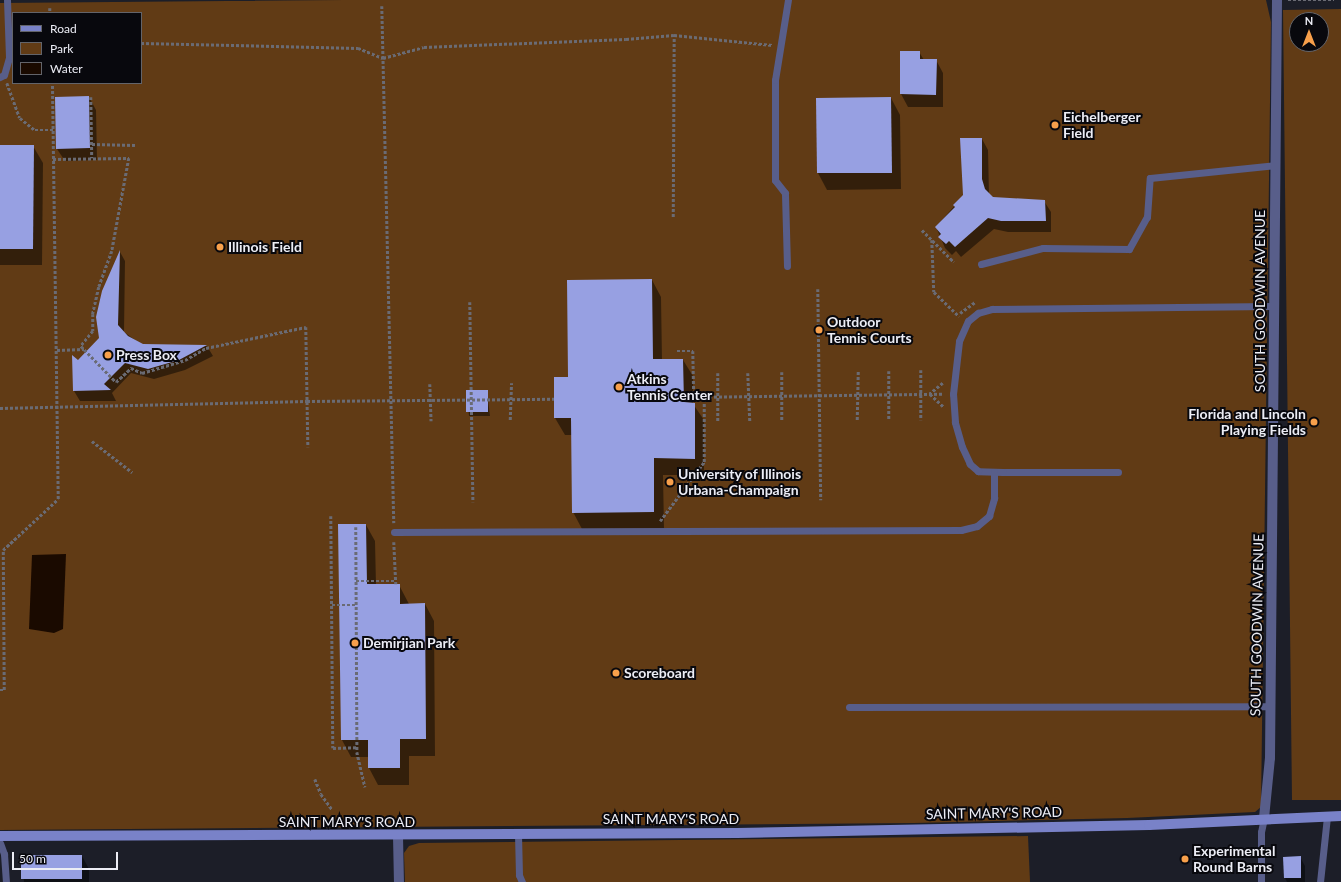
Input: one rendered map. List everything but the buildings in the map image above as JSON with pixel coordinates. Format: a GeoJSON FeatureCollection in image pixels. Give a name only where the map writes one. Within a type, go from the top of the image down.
{"type":"FeatureCollection","features":[{"type":"Feature","properties":{"kind":"street","name":"SOUTH GOODWIN AVENUE"},"geometry":{"type":"LineString","coordinates":[[1264,818],[1270,758],[1277,0]]}},
{"type":"Feature","properties":{"kind":"street","name":"SAINT MARY'S ROAD"},"geometry":{"type":"LineString","coordinates":[[0,836],[398,836],[1148,825],[1264,818],[1341,816]]}},
{"type":"Feature","properties":{"kind":"street"},"geometry":{"type":"LineString","coordinates":[[398,836],[399,882]]}},
{"type":"Feature","properties":{"kind":"lane"},"geometry":{"type":"LineString","coordinates":[[2,76],[9,57],[7,0]]}},
{"type":"Feature","properties":{"kind":"lane"},"geometry":{"type":"LineString","coordinates":[[787,266],[785,193],[775,180],[775,80],[788,0]]}},
{"type":"Feature","properties":{"kind":"lane"},"geometry":{"type":"LineString","coordinates":[[981,264],[1043,248],[1129,249],[1147,217],[1150,178],[1275,166]]}},
{"type":"Feature","properties":{"kind":"lane"},"geometry":{"type":"LineString","coordinates":[[1118,472],[994,472],[978,471],[970,464],[962,447],[955,422],[953,394],[960,341],[968,321],[978,312],[992,309],[1274,306]]}},
{"type":"Feature","properties":{"kind":"lane"},"geometry":{"type":"LineString","coordinates":[[394,532],[961,530],[977,526],[989,516],[994,498],[994,472]]}},
{"type":"Feature","properties":{"kind":"lane"},"geometry":{"type":"LineString","coordinates":[[849,707],[1270,706]]}},
{"type":"Feature","properties":{"kind":"lane"},"geometry":{"type":"LineString","coordinates":[[1320,882],[1327,816]]}},
{"type":"Feature","properties":{"kind":"lane"},"geometry":{"type":"LineString","coordinates":[[1261,882],[1261,832],[1264,818]]}},
{"type":"Feature","properties":{"kind":"lane"},"geometry":{"type":"LineString","coordinates":[[518,834],[519,875],[522,882]]}},
{"type":"Feature","properties":{"kind":"lane"},"geometry":{"type":"LineString","coordinates":[[0,843],[4,854],[6,882]]}},
{"type":"Feature","properties":{"kind":"path"},"geometry":{"type":"LineString","coordinates":[[1292,0],[1334,0]]}},
{"type":"Feature","properties":{"kind":"path"},"geometry":{"type":"LineString","coordinates":[[356,581],[396,582],[382,6]]}},
{"type":"Feature","properties":{"kind":"path"},"geometry":{"type":"LineString","coordinates":[[673,217],[674,35]]}},
{"type":"Feature","properties":{"kind":"path"},"geometry":{"type":"LineString","coordinates":[[142,44],[358,48],[383,58],[424,47],[626,39],[674,35],[780,46]]}},
{"type":"Feature","properties":{"kind":"path"},"geometry":{"type":"LineString","coordinates":[[2,76],[20,118],[35,130],[53,130]]}},
{"type":"Feature","properties":{"kind":"path"},"geometry":{"type":"LineString","coordinates":[[0,690],[4,690],[3,550],[58,498],[58,407],[52,84]]}},
{"type":"Feature","properties":{"kind":"path"},"geometry":{"type":"LineString","coordinates":[[91,97],[92,158]]}},
{"type":"Feature","properties":{"kind":"path"},"geometry":{"type":"LineString","coordinates":[[92,144],[136,145]]}},
{"type":"Feature","properties":{"kind":"path"},"geometry":{"type":"LineString","coordinates":[[53,159],[129,158],[112,251],[99,287],[93,314],[93,331],[81,346],[116,382],[131,368],[142,373],[185,360],[206,348],[306,327],[308,447]]}},
{"type":"Feature","properties":{"kind":"path"},"geometry":{"type":"LineString","coordinates":[[922,230],[954,262]]}},
{"type":"Feature","properties":{"kind":"path"},"geometry":{"type":"LineString","coordinates":[[932,240],[934,292],[959,316]]}},
{"type":"Feature","properties":{"kind":"path"},"geometry":{"type":"LineString","coordinates":[[818,289],[822,500]]}},
{"type":"Feature","properties":{"kind":"path"},"geometry":{"type":"LineString","coordinates":[[470,302],[473,502]]}},
{"type":"Feature","properties":{"kind":"path"},"geometry":{"type":"LineString","coordinates":[[57,350],[84,349]]}},
{"type":"Feature","properties":{"kind":"path"},"geometry":{"type":"LineString","coordinates":[[677,352],[693,351],[694,397]]}},
{"type":"Feature","properties":{"kind":"path"},"geometry":{"type":"LineString","coordinates":[[921,370],[921,420]]}},
{"type":"Feature","properties":{"kind":"path"},"geometry":{"type":"LineString","coordinates":[[857,420],[858,371]]}},
{"type":"Feature","properties":{"kind":"path"},"geometry":{"type":"LineString","coordinates":[[890,371],[890,420]]}},
{"type":"Feature","properties":{"kind":"path"},"geometry":{"type":"LineString","coordinates":[[782,372],[782,421]]}},
{"type":"Feature","properties":{"kind":"path"},"geometry":{"type":"LineString","coordinates":[[718,373],[718,422]]}},
{"type":"Feature","properties":{"kind":"path"},"geometry":{"type":"LineString","coordinates":[[748,373],[750,422]]}},
{"type":"Feature","properties":{"kind":"path"},"geometry":{"type":"LineString","coordinates":[[930,394],[943,382]]}},
{"type":"Feature","properties":{"kind":"path"},"geometry":{"type":"LineString","coordinates":[[510,420],[511,383]]}},
{"type":"Feature","properties":{"kind":"path"},"geometry":{"type":"LineString","coordinates":[[430,384],[432,421]]}},
{"type":"Feature","properties":{"kind":"path"},"geometry":{"type":"LineString","coordinates":[[930,394],[944,407]]}},
{"type":"Feature","properties":{"kind":"path"},"geometry":{"type":"LineString","coordinates":[[684,397],[953,394]]}},
{"type":"Feature","properties":{"kind":"path"},"geometry":{"type":"LineString","coordinates":[[652,531],[704,462],[704,396]]}},
{"type":"Feature","properties":{"kind":"path"},"geometry":{"type":"LineString","coordinates":[[0,408],[307,401],[554,399]]}},
{"type":"Feature","properties":{"kind":"path"},"geometry":{"type":"LineString","coordinates":[[92,441],[132,472]]}},
{"type":"Feature","properties":{"kind":"path"},"geometry":{"type":"LineString","coordinates":[[331,516],[333,748],[357,747]]}},
{"type":"Feature","properties":{"kind":"path"},"geometry":{"type":"LineString","coordinates":[[356,527],[357,747],[364,787]]}},
{"type":"Feature","properties":{"kind":"path"},"geometry":{"type":"LineString","coordinates":[[332,605],[356,605]]}},
{"type":"Feature","properties":{"kind":"path"},"geometry":{"type":"LineString","coordinates":[[315,779],[321,794],[332,809]]}},
{"type":"Feature","properties":{"kind":"green space","name":"University of Illinois Urbana-Champaign"},"geometry":{"type":"Polygon","coordinates":[[[346,0],[1266,0],[1271,22],[1261,807],[1255,812],[1127,818],[914,823],[0,830],[0,3],[346,0]]]}},
{"type":"Feature","properties":{"kind":"green space","name":"Florida and Lincoln Playing Fields"},"geometry":{"type":"Polygon","coordinates":[[[1341,9],[1341,800],[1292,800],[1283,10],[1341,9]]]}},
{"type":"Feature","properties":{"kind":"green space"},"geometry":{"type":"Polygon","coordinates":[[[1028,836],[1030,882],[405,882],[404,853],[409,846],[419,843],[1028,836]]]}},
{"type":"Feature","properties":{"kind":"water"},"geometry":{"type":"Polygon","coordinates":[[[66,554],[63,629],[54,633],[29,629],[32,555],[66,554]]]}},
{"type":"Feature","properties":{"kind":"place","name":"Eichelberger Field"},"geometry":{"type":"Point","coordinates":[1055,125]}},
{"type":"Feature","properties":{"kind":"place","name":"Illinois Field"},"geometry":{"type":"Point","coordinates":[220,247]}},
{"type":"Feature","properties":{"kind":"place","name":"Outdoor Tennis Courts"},"geometry":{"type":"Point","coordinates":[819,330]}},
{"type":"Feature","properties":{"kind":"place","name":"Press Box"},"geometry":{"type":"Point","coordinates":[108,355]}},
{"type":"Feature","properties":{"kind":"place","name":"Atkins Tennis Center"},"geometry":{"type":"Point","coordinates":[619,387]}},
{"type":"Feature","properties":{"kind":"place","name":"Florida and Lincoln Playing Fields"},"geometry":{"type":"Point","coordinates":[1314,422]}},
{"type":"Feature","properties":{"kind":"place","name":"University of Illinois Urbana-Champaign"},"geometry":{"type":"Point","coordinates":[670,482]}},
{"type":"Feature","properties":{"kind":"place","name":"Demirjian Park"},"geometry":{"type":"Point","coordinates":[355,643]}},
{"type":"Feature","properties":{"kind":"place","name":"Scoreboard"},"geometry":{"type":"Point","coordinates":[616,673]}},
{"type":"Feature","properties":{"kind":"place","name":"Experimental Round Barns"},"geometry":{"type":"Point","coordinates":[1185,859]}}]}
